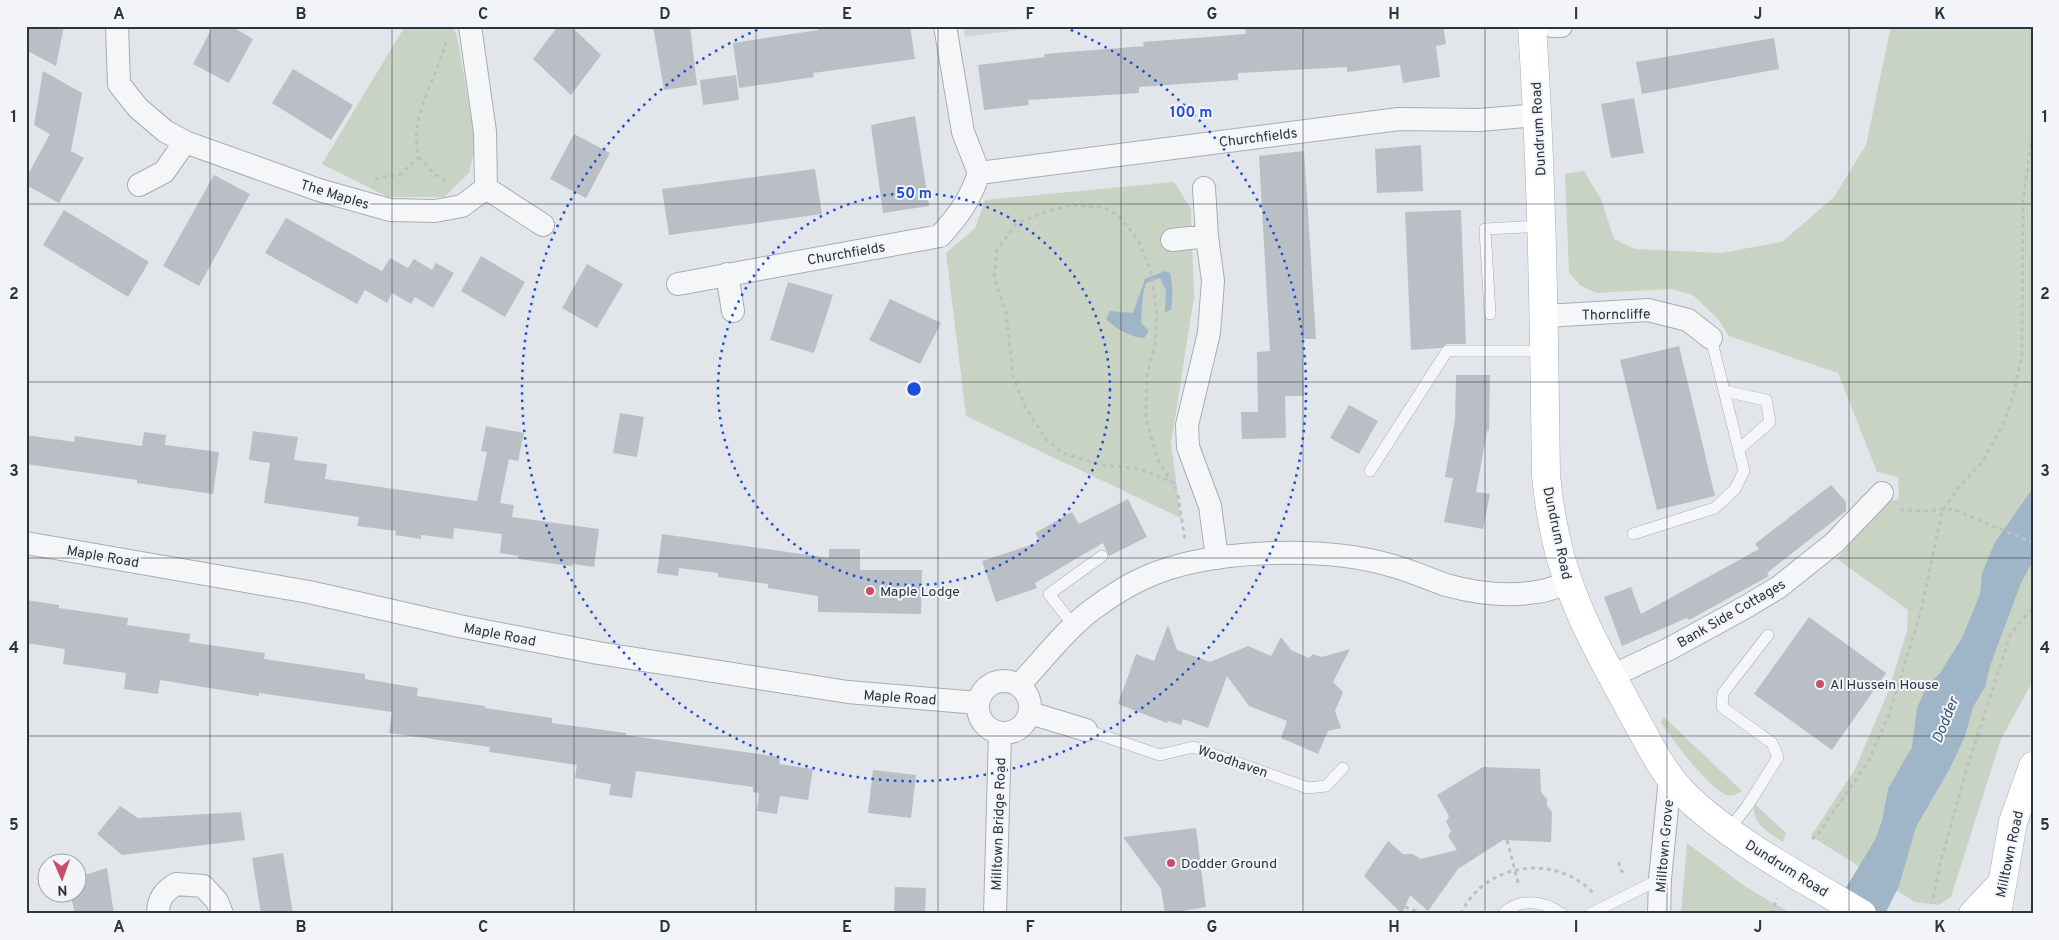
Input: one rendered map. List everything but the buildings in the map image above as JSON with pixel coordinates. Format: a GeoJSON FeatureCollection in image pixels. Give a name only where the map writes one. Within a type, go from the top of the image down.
{"type":"FeatureCollection","features":[{"type":"Feature","properties":{"kind":"main road","name":"Dundrum Road"},"geometry":{"type":"LineString","coordinates":[[1532,26],[1543,226],[1546,475],[1549,503],[1569,583],[1589,630],[1612,676],[1670,778],[1687,797],[1728,831],[1777,864],[1862,914]]}},
{"type":"Feature","properties":{"kind":"main road","name":"Milltown Road"},"geometry":{"type":"LineString","coordinates":[[1997,914],[2013,822],[2033,766]]}},
{"type":"Feature","properties":{"kind":"main road"},"geometry":{"type":"LineString","coordinates":[[1974,914],[2002,883]]}},
{"type":"Feature","properties":{"kind":"street","name":"The Maples"},"geometry":{"type":"LineString","coordinates":[[117,26],[119,84],[138,108],[165,131],[185,142],[319,190],[390,210],[435,212],[462,206],[486,188]]}},
{"type":"Feature","properties":{"kind":"street"},"geometry":{"type":"LineString","coordinates":[[470,26],[486,132],[486,188],[543,225]]}},
{"type":"Feature","properties":{"kind":"street"},"geometry":{"type":"LineString","coordinates":[[945,26],[963,132],[979,173]]}},
{"type":"Feature","properties":{"kind":"street"},"geometry":{"type":"LineString","coordinates":[[1552,26],[1561,26]]}},
{"type":"Feature","properties":{"kind":"street","name":"Churchfields"},"geometry":{"type":"LineString","coordinates":[[678,284],[940,236],[961,213],[973,191],[979,173],[1399,119],[1479,120],[1538,115]]}},
{"type":"Feature","properties":{"kind":"street"},"geometry":{"type":"LineString","coordinates":[[139,185],[164,172],[185,142]]}},
{"type":"Feature","properties":{"kind":"street"},"geometry":{"type":"LineString","coordinates":[[1204,188],[1207,236],[1213,281],[1209,333],[1187,425],[1188,447],[1210,506],[1217,558]]}},
{"type":"Feature","properties":{"kind":"street"},"geometry":{"type":"LineString","coordinates":[[1172,240],[1207,236]]}},
{"type":"Feature","properties":{"kind":"street"},"geometry":{"type":"LineString","coordinates":[[727,274],[733,311]]}},
{"type":"Feature","properties":{"kind":"street","name":"Thorncliffe"},"geometry":{"type":"LineString","coordinates":[[1544,316],[1648,310],[1688,320],[1711,338]]}},
{"type":"Feature","properties":{"kind":"street","name":"Bank Side Cottages"},"geometry":{"type":"LineString","coordinates":[[1612,676],[1669,648],[1779,587],[1834,543],[1882,493]]}},
{"type":"Feature","properties":{"kind":"street","name":"Maple Road"},"geometry":{"type":"LineString","coordinates":[[26,543],[309,592],[459,626],[598,653],[854,693],[978,703]]}},
{"type":"Feature","properties":{"kind":"street"},"geometry":{"type":"LineString","coordinates":[[1019,685],[1074,626],[1092,610],[1144,577],[1177,566],[1217,558],[1301,552],[1342,556],[1384,563],[1476,592],[1506,594],[1536,592],[1569,583]]}},
{"type":"Feature","properties":{"kind":"street"},"geometry":{"type":"LineString","coordinates":[[1002,680],[1019,685],[1029,697],[1030,713],[1023,726],[1008,734],[1000,733],[986,726],[978,711],[978,703],[981,694],[994,682],[1002,680]]}},
{"type":"Feature","properties":{"kind":"street","name":"Woodhaven"},"geometry":{"type":"LineString","coordinates":[[1030,713],[1086,730]]}},
{"type":"Feature","properties":{"kind":"street","name":"Milltown Bridge Road"},"geometry":{"type":"LineString","coordinates":[[995,914],[1000,733]]}},
{"type":"Feature","properties":{"kind":"street","name":"Milltown Grove"},"geometry":{"type":"LineString","coordinates":[[1659,914],[1660,879],[1670,778]]}},
{"type":"Feature","properties":{"kind":"street"},"geometry":{"type":"LineString","coordinates":[[158,914],[159,900],[165,892],[176,884],[203,886],[217,901],[222,914]]}},
{"type":"Feature","properties":{"kind":"lane"},"geometry":{"type":"LineString","coordinates":[[1490,314],[1485,229],[1543,226]]}},
{"type":"Feature","properties":{"kind":"lane"},"geometry":{"type":"LineString","coordinates":[[1633,534],[1715,508],[1736,489],[1744,471],[1711,338]]}},
{"type":"Feature","properties":{"kind":"lane"},"geometry":{"type":"LineString","coordinates":[[1370,471],[1447,351],[1545,351]]}},
{"type":"Feature","properties":{"kind":"lane"},"geometry":{"type":"LineString","coordinates":[[1724,391],[1766,400],[1770,422],[1738,449]]}},
{"type":"Feature","properties":{"kind":"lane"},"geometry":{"type":"LineString","coordinates":[[1074,626],[1049,594],[1102,556]]}},
{"type":"Feature","properties":{"kind":"lane"},"geometry":{"type":"LineString","coordinates":[[1728,831],[1778,757],[1772,743],[1722,707],[1722,693],[1768,636]]}},
{"type":"Feature","properties":{"kind":"lane","name":"Woodhaven"},"geometry":{"type":"LineString","coordinates":[[1086,730],[1160,755],[1193,747],[1308,788],[1326,786],[1343,768]]}},
{"type":"Feature","properties":{"kind":"lane"},"geometry":{"type":"LineString","coordinates":[[1590,914],[1660,879]]}},
{"type":"Feature","properties":{"kind":"lane"},"geometry":{"type":"LineString","coordinates":[[1503,914],[1523,904],[1534,902],[1548,905],[1562,914]]}},
{"type":"Feature","properties":{"kind":"path"},"geometry":{"type":"LineString","coordinates":[[447,38],[420,114],[417,149],[419,158],[433,173],[449,184],[486,188]]}},
{"type":"Feature","properties":{"kind":"path"},"geometry":{"type":"LineString","coordinates":[[1812,839],[1818,834],[1868,762],[1890,712],[1921,611],[1942,511],[1954,493],[1983,461],[2003,425],[2014,393],[2022,354],[2023,200],[2033,128]]}},
{"type":"Feature","properties":{"kind":"path"},"geometry":{"type":"LineString","coordinates":[[370,180],[401,174],[419,158]]}},
{"type":"Feature","properties":{"kind":"path"},"geometry":{"type":"LineString","coordinates":[[1153,284],[1151,272],[1138,240],[1118,216],[1103,207],[1071,205],[1016,222],[997,250],[994,278],[1006,312],[1013,378],[1026,408],[1045,438],[1062,453],[1103,465],[1140,469],[1193,488],[1204,486]]}},
{"type":"Feature","properties":{"kind":"path"},"geometry":{"type":"LineString","coordinates":[[1942,511],[1953,509],[2033,543]]}},
{"type":"Feature","properties":{"kind":"path"},"geometry":{"type":"LineString","coordinates":[[1933,898],[1940,864],[1966,771],[2011,633],[2033,607]]}},
{"type":"Feature","properties":{"kind":"path"},"geometry":{"type":"LineString","coordinates":[[1501,817],[1523,904]]}},
{"type":"Feature","properties":{"kind":"path"},"geometry":{"type":"LineString","coordinates":[[1461,914],[1465,904],[1483,884],[1507,871],[1534,866],[1560,871],[1584,884],[1604,906]]}},
{"type":"Feature","properties":{"kind":"path"},"geometry":{"type":"LineString","coordinates":[[1772,914],[1777,898]]}},
{"type":"Feature","properties":{"kind":"path"},"geometry":{"type":"LineString","coordinates":[[1404,907],[1425,914]]}},
{"type":"Feature","properties":{"kind":"shaded area"},"geometry":{"type":"Polygon","coordinates":[[[963,26],[1047,26],[965,37],[963,26]]]}},
{"type":"Feature","properties":{"kind":"green space"},"geometry":{"type":"Polygon","coordinates":[[[405,26],[452,26],[457,36],[476,144],[469,173],[444,197],[388,197],[322,164],[405,26]]]}},
{"type":"Feature","properties":{"kind":"green space"},"geometry":{"type":"Polygon","coordinates":[[[1891,26],[2033,26],[2033,681],[2001,739],[1951,897],[1939,905],[1915,902],[1811,836],[1855,769],[1888,692],[1907,631],[1908,610],[1837,559],[1883,503],[1899,499],[1898,477],[1877,472],[1838,373],[1729,336],[1718,319],[1693,295],[1671,289],[1597,293],[1581,286],[1569,273],[1565,174],[1584,171],[1601,199],[1614,239],[1635,249],[1721,253],[1782,242],[1834,197],[1866,145],[1891,26]]]}},
{"type":"Feature","properties":{"kind":"green space"},"geometry":{"type":"Polygon","coordinates":[[[1174,182],[1191,209],[1194,297],[1171,444],[1181,518],[966,416],[946,253],[975,228],[985,200],[1174,182]]]}},
{"type":"Feature","properties":{"kind":"green space"},"geometry":{"type":"Polygon","coordinates":[[[1664,717],[1742,791],[1738,794],[1726,795],[1709,782],[1681,750],[1661,722],[1664,717]]]}},
{"type":"Feature","properties":{"kind":"green space"},"geometry":{"type":"Polygon","coordinates":[[[1755,804],[1786,833],[1783,842],[1758,822],[1754,811],[1755,804]]]}},
{"type":"Feature","properties":{"kind":"green space"},"geometry":{"type":"Polygon","coordinates":[[[1687,843],[1746,887],[1792,914],[1681,914],[1687,843]]]}},
{"type":"Feature","properties":{"kind":"water"},"geometry":{"type":"Polygon","coordinates":[[[1165,271],[1170,273],[1171,278],[1171,310],[1165,312],[1166,291],[1160,278],[1146,283],[1141,323],[1149,331],[1144,338],[1124,332],[1106,319],[1110,311],[1133,313],[1145,279],[1165,271]]]}},
{"type":"Feature","properties":{"kind":"water","name":"Dodder"},"geometry":{"type":"Polygon","coordinates":[[[2033,488],[2033,561],[2021,583],[1990,666],[1985,687],[1973,707],[1965,736],[1950,768],[1916,827],[1899,886],[1885,914],[1830,914],[1875,840],[1882,821],[1888,789],[1912,747],[1917,708],[1927,686],[1940,673],[1962,638],[1980,594],[1982,573],[1995,542],[2033,488]]]}},
{"type":"Feature","properties":{"kind":"place","name":"Maple Lodge"},"geometry":{"type":"Point","coordinates":[870,591]}},
{"type":"Feature","properties":{"kind":"place","name":"Al Hussein House"},"geometry":{"type":"Point","coordinates":[1820,684]}},
{"type":"Feature","properties":{"kind":"place","name":"Dodder Ground"},"geometry":{"type":"Point","coordinates":[1171,863]}}]}
